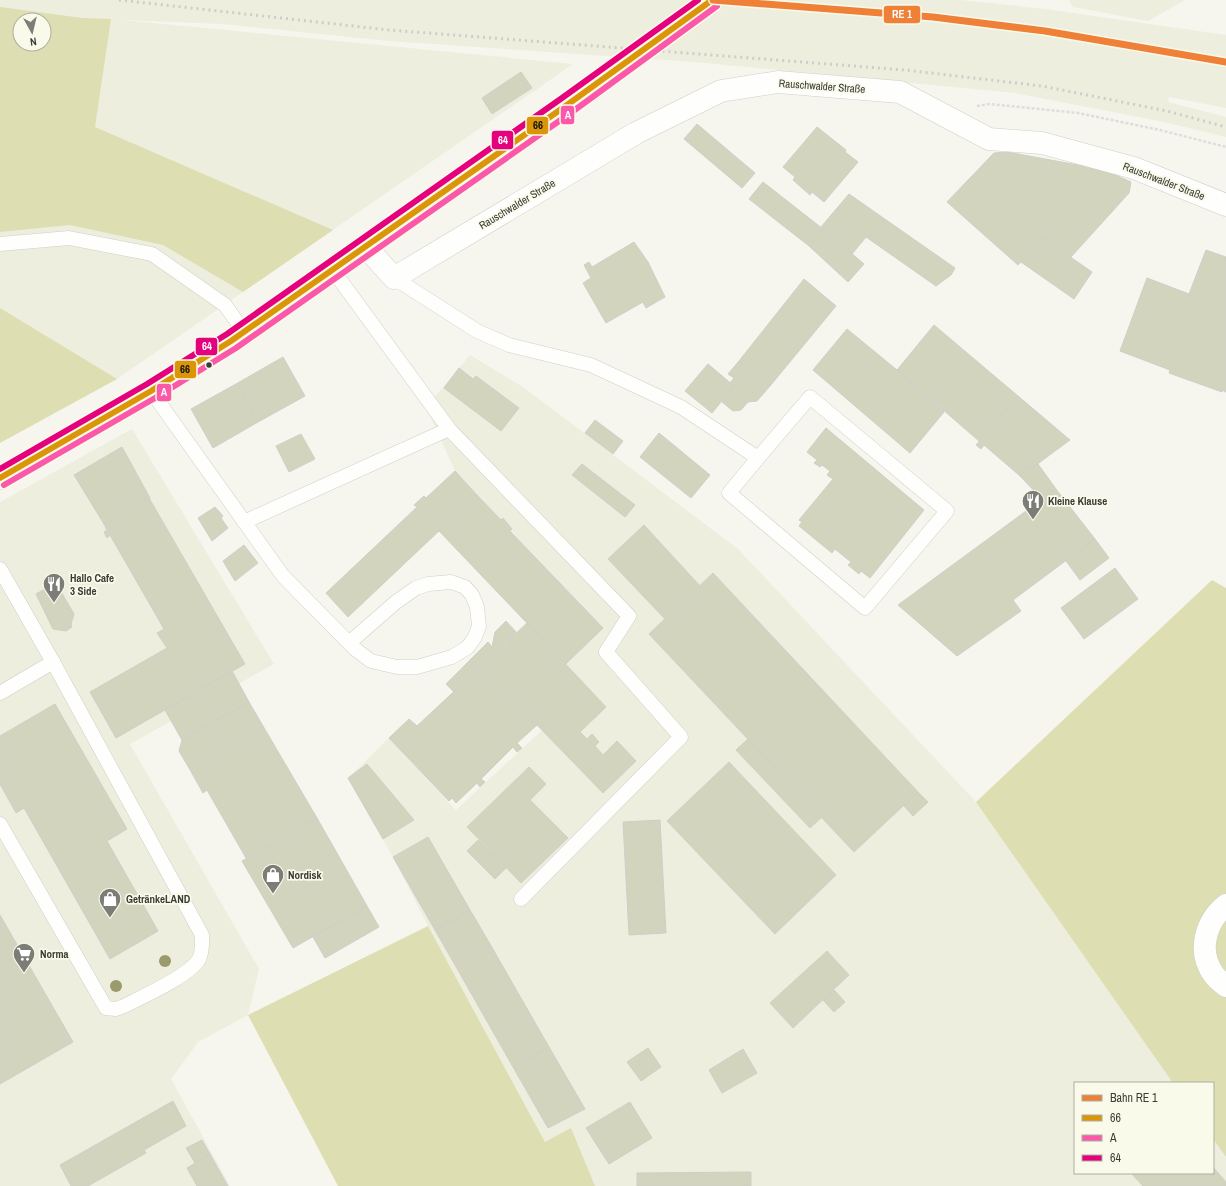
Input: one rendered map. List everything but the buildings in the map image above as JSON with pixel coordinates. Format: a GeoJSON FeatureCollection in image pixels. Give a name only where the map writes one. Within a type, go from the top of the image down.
{"type":"FeatureCollection","features":[{"type":"Feature","properties":{"kind":"street"},"geometry":{"type":"LineString","coordinates":[[0,478],[151,391],[244,332],[568,105],[712,0]]}},
{"type":"Feature","properties":{"kind":"street","name":"Rauschwalder Straße"},"geometry":{"type":"LineString","coordinates":[[394,278],[636,132],[721,90],[778,82],[900,92],[989,139],[1042,144],[1134,168],[1226,205]]}},
{"type":"Feature","properties":{"kind":"street"},"geometry":{"type":"LineString","coordinates":[[365,246],[394,278]]}},
{"type":"Feature","properties":{"kind":"street"},"geometry":{"type":"LineString","coordinates":[[1226,905],[1215,913],[1208,925],[1205,942],[1206,959],[1214,976],[1226,986]]}},
{"type":"Feature","properties":{"kind":"lane"},"geometry":{"type":"LineString","coordinates":[[0,244],[69,238],[152,254],[225,305],[244,332]]}},
{"type":"Feature","properties":{"kind":"lane"},"geometry":{"type":"LineString","coordinates":[[332,269],[449,429],[629,616],[606,652],[681,737],[521,899]]}},
{"type":"Feature","properties":{"kind":"lane"},"geometry":{"type":"LineString","coordinates":[[394,278],[477,331],[509,345],[591,364],[681,407],[758,458]]}},
{"type":"Feature","properties":{"kind":"lane"},"geometry":{"type":"LineString","coordinates":[[151,391],[283,576],[349,643],[371,661],[397,668],[417,667],[452,657],[468,647],[475,637],[479,626],[477,607],[472,595],[465,587],[452,582],[428,584],[416,588],[396,602],[349,643]]}},
{"type":"Feature","properties":{"kind":"lane"},"geometry":{"type":"LineString","coordinates":[[810,397],[946,511],[865,608],[728,493],[758,458],[810,397]]}},
{"type":"Feature","properties":{"kind":"lane"},"geometry":{"type":"LineString","coordinates":[[244,522],[449,429]]}},
{"type":"Feature","properties":{"kind":"lane"},"geometry":{"type":"LineString","coordinates":[[0,569],[54,662],[202,935],[202,949],[199,960],[182,975],[124,1006],[116,1009],[106,1008],[0,824]]}},
{"type":"Feature","properties":{"kind":"lane"},"geometry":{"type":"LineString","coordinates":[[0,693],[54,662]]}},
{"type":"Feature","properties":{"kind":"path"},"geometry":{"type":"LineString","coordinates":[[975,106],[989,104],[1078,114],[1160,130],[1226,147]]}},
{"type":"Feature","properties":{"kind":"shaded area"},"geometry":{"type":"Polygon","coordinates":[[[0,0],[961,0],[1045,9],[1226,35],[1226,108],[1169,97],[1168,102],[1226,117],[1226,137],[1164,122],[1015,93],[695,62],[389,41],[223,24],[122,20],[573,64],[117,379],[0,347],[0,0]]]}},
{"type":"Feature","properties":{"kind":"shaded area"},"geometry":{"type":"Polygon","coordinates":[[[1069,0],[1185,0],[1148,21],[1073,7],[1069,0]]]}},
{"type":"Feature","properties":{"kind":"shaded area"},"geometry":{"type":"Polygon","coordinates":[[[470,355],[523,387],[738,549],[976,802],[1173,1082],[1074,1082],[1074,1174],[1214,1174],[1214,1140],[1226,1157],[1226,1186],[595,1186],[571,1129],[545,1142],[428,926],[393,857],[348,778],[389,738],[456,810],[542,730],[521,710],[603,628],[455,471],[426,407],[470,355]]]}},
{"type":"Feature","properties":{"kind":"shaded area"},"geometry":{"type":"Polygon","coordinates":[[[132,429],[274,664],[130,744],[259,969],[248,1015],[198,1042],[171,1079],[230,1186],[0,1186],[0,502],[132,429]]]}},
{"type":"Feature","properties":{"kind":"green space"},"geometry":{"type":"Polygon","coordinates":[[[0,7],[37,12],[12,12],[12,52],[52,52],[52,14],[82,18],[111,19],[95,127],[333,230],[243,292],[163,245],[70,225],[0,232],[0,7]]]}},
{"type":"Feature","properties":{"kind":"green space"},"geometry":{"type":"Polygon","coordinates":[[[0,308],[117,379],[0,443],[0,308]]]}},
{"type":"Feature","properties":{"kind":"green space"},"geometry":{"type":"Polygon","coordinates":[[[1212,580],[1226,588],[1226,1157],[1214,1140],[1214,1082],[1172,1082],[976,802],[1212,580]]]}},
{"type":"Feature","properties":{"kind":"green space"},"geometry":{"type":"Polygon","coordinates":[[[428,926],[545,1142],[571,1128],[595,1186],[338,1186],[248,1015],[428,926]]]}},
{"type":"Feature","properties":{"kind":"railway"},"geometry":{"type":"LineString","coordinates":[[119,0],[389,30],[905,70],[1042,86],[1167,111],[1226,127]]}},
{"type":"Feature","properties":{"kind":"transit line","name":"64"},"geometry":{"type":"LineString","coordinates":[[0,469],[147,384],[227,334],[562,98],[698,0]]}},
{"type":"Feature","properties":{"kind":"transit line","name":"66"},"geometry":{"type":"LineString","coordinates":[[0,478],[151,391],[231,341],[567,105],[712,0]]}},
{"type":"Feature","properties":{"kind":"transit line"},"geometry":{"type":"LineString","coordinates":[[713,0],[933,17],[1045,31],[1226,62]]}},
{"type":"Feature","properties":{"kind":"transit line","name":"A"},"geometry":{"type":"LineString","coordinates":[[4,485],[155,398],[236,348],[572,112],[717,6]]}},
{"type":"Feature","properties":{"kind":"place","name":"Kleine Klause"},"geometry":{"type":"Point","coordinates":[1033,520]}},
{"type":"Feature","properties":{"kind":"place","name":"Hallo Cafe 3 Side"},"geometry":{"type":"Point","coordinates":[54,604]}},
{"type":"Feature","properties":{"kind":"place","name":"Nordisk"},"geometry":{"type":"Point","coordinates":[273,894]}},
{"type":"Feature","properties":{"kind":"place","name":"GetränkeLAND"},"geometry":{"type":"Point","coordinates":[110,918]}},
{"type":"Feature","properties":{"kind":"place","name":"Norma"},"geometry":{"type":"Point","coordinates":[24,974]}}]}
